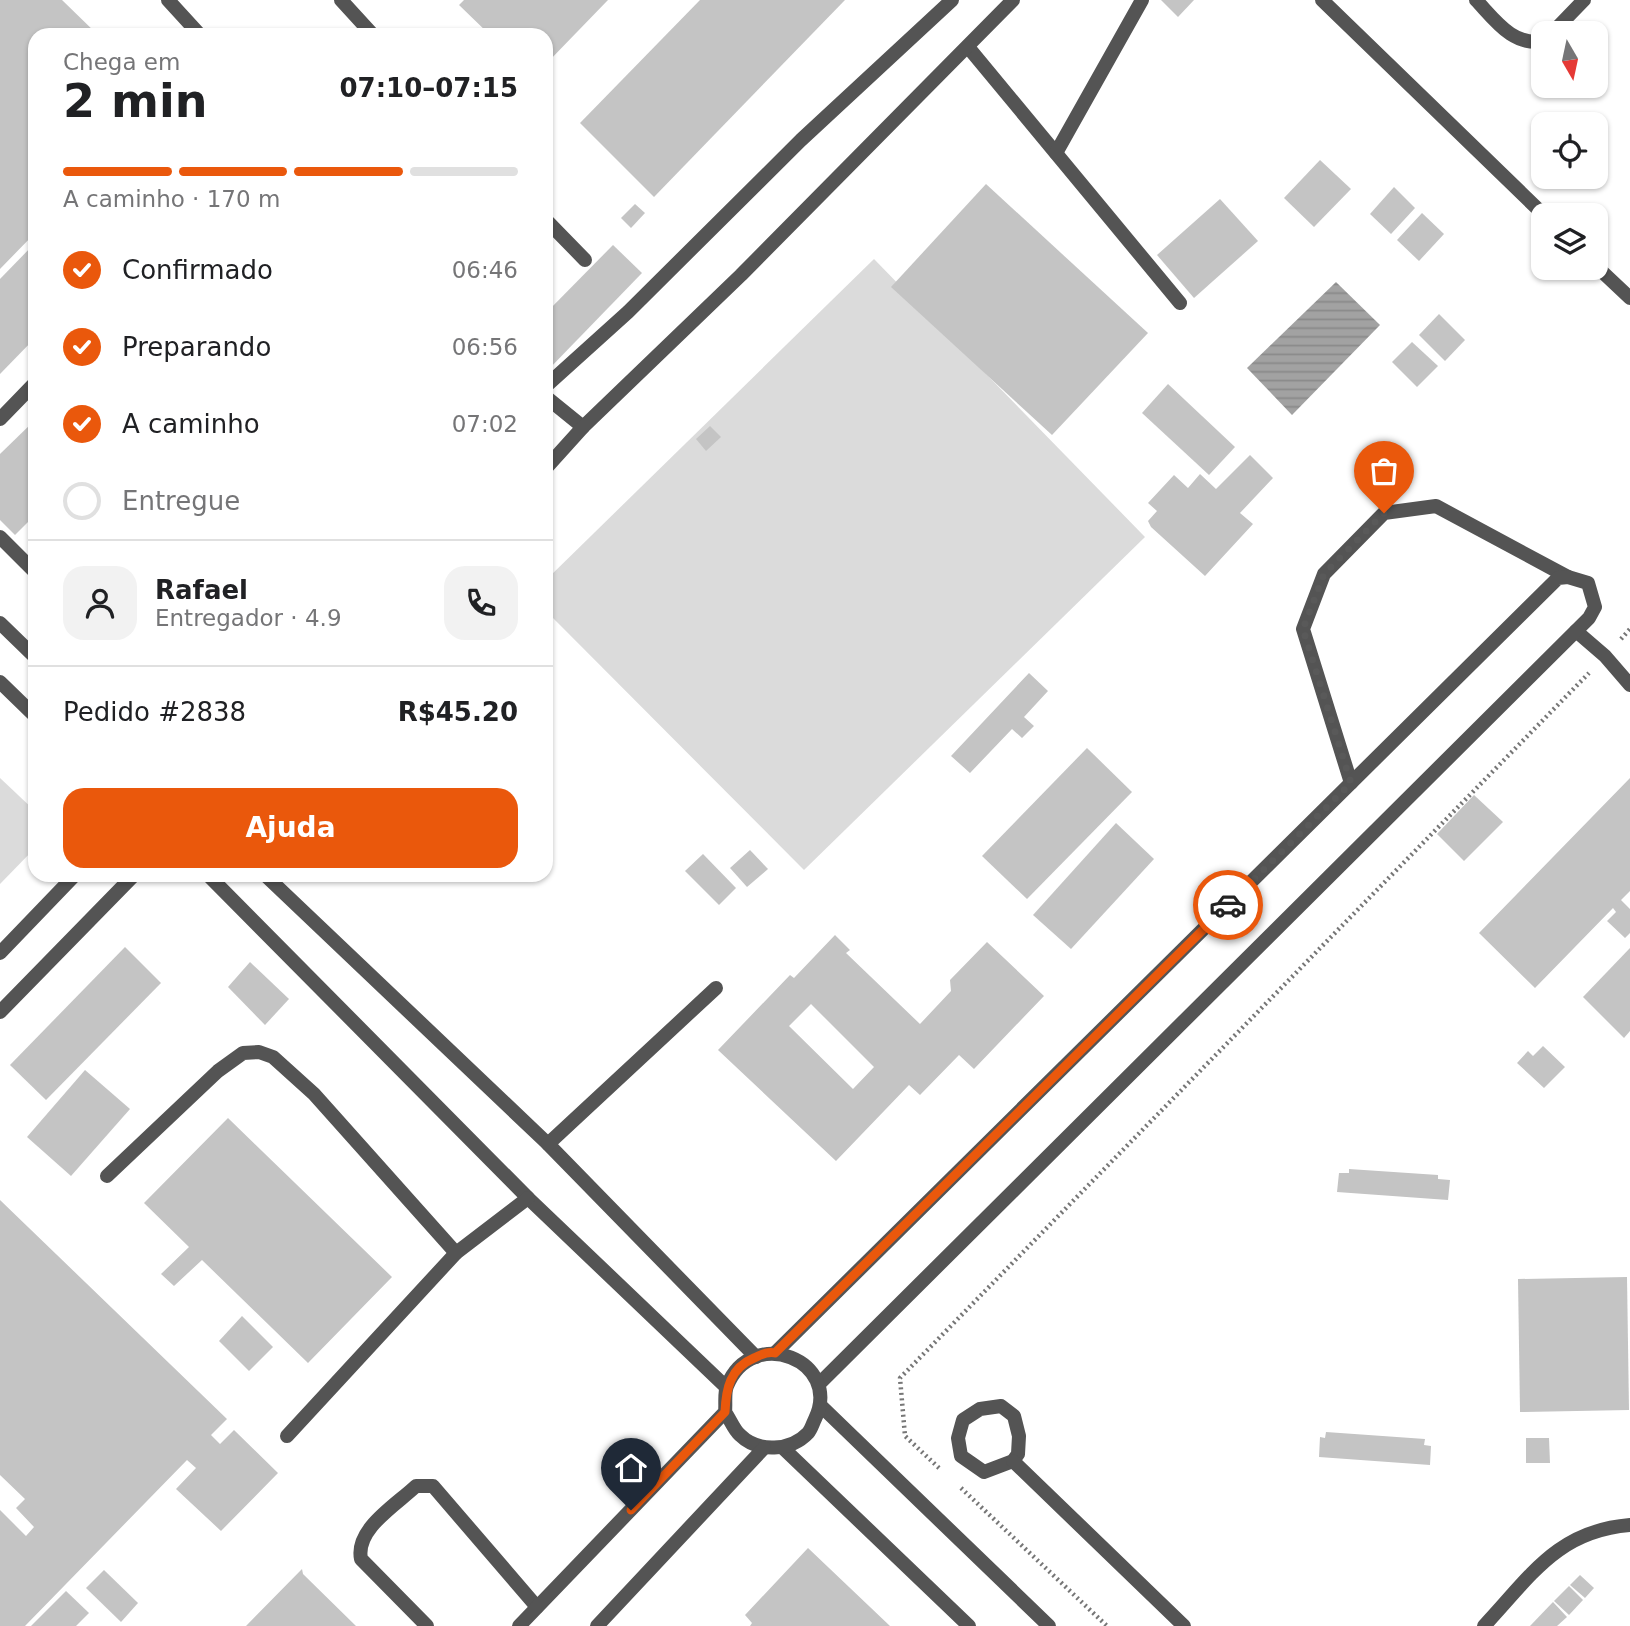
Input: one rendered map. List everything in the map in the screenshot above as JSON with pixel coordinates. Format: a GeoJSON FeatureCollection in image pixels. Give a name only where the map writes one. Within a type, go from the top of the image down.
{"type":"FeatureCollection","features":[{"type":"Feature","properties":{"kind":"lane"},"geometry":{"type":"LineString","coordinates":[[168,0],[194,28]]}},
{"type":"Feature","properties":{"kind":"lane"},"geometry":{"type":"LineString","coordinates":[[341,0],[367,28]]}},
{"type":"Feature","properties":{"kind":"lane"},"geometry":{"type":"LineString","coordinates":[[553,380],[628,312],[801,140],[952,0]]}},
{"type":"Feature","properties":{"kind":"lane"},"geometry":{"type":"LineString","coordinates":[[553,460],[583,427],[741,275],[1013,0]]}},
{"type":"Feature","properties":{"kind":"lane"},"geometry":{"type":"LineString","coordinates":[[1056,153],[1142,0]]}},
{"type":"Feature","properties":{"kind":"lane"},"geometry":{"type":"LineString","coordinates":[[1322,0],[1532,203]]}},
{"type":"Feature","properties":{"kind":"lane"},"geometry":{"type":"LineString","coordinates":[[1476,0],[1512,36],[1531,44]]}},
{"type":"Feature","properties":{"kind":"lane"},"geometry":{"type":"LineString","coordinates":[[1564,21],[1584,0]]}},
{"type":"Feature","properties":{"kind":"lane"},"geometry":{"type":"LineString","coordinates":[[968,47],[1180,303]]}},
{"type":"Feature","properties":{"kind":"lane"},"geometry":{"type":"LineString","coordinates":[[553,227],[585,260]]}},
{"type":"Feature","properties":{"kind":"lane"},"geometry":{"type":"LineString","coordinates":[[1608,277],[1630,298]]}},
{"type":"Feature","properties":{"kind":"lane"},"geometry":{"type":"LineString","coordinates":[[0,419],[28,390]]}},
{"type":"Feature","properties":{"kind":"lane"},"geometry":{"type":"LineString","coordinates":[[553,403],[583,427]]}},
{"type":"Feature","properties":{"kind":"lane"},"geometry":{"type":"LineString","coordinates":[[819,1384],[1589,618],[1595,607],[1588,583],[1569,577],[1436,506],[1384,513],[1324,574],[1303,629],[1351,783]]}},
{"type":"Feature","properties":{"kind":"lane"},"geometry":{"type":"LineString","coordinates":[[0,537],[28,565]]}},
{"type":"Feature","properties":{"kind":"lane"},"geometry":{"type":"LineString","coordinates":[[775,1353],[1558,578],[1569,577]]}},
{"type":"Feature","properties":{"kind":"lane"},"geometry":{"type":"LineString","coordinates":[[0,623],[28,650]]}},
{"type":"Feature","properties":{"kind":"lane"},"geometry":{"type":"LineString","coordinates":[[1576,631],[1605,656],[1630,685]]}},
{"type":"Feature","properties":{"kind":"lane"},"geometry":{"type":"LineString","coordinates":[[0,682],[28,709]]}},
{"type":"Feature","properties":{"kind":"lane"},"geometry":{"type":"LineString","coordinates":[[0,953],[68,882]]}},
{"type":"Feature","properties":{"kind":"lane"},"geometry":{"type":"LineString","coordinates":[[0,1012],[127,882]]}},
{"type":"Feature","properties":{"kind":"lane"},"geometry":{"type":"LineString","coordinates":[[215,882],[528,1198],[726,1387]]}},
{"type":"Feature","properties":{"kind":"lane"},"geometry":{"type":"LineString","coordinates":[[272,882],[548,1144],[756,1357]]}},
{"type":"Feature","properties":{"kind":"lane"},"geometry":{"type":"LineString","coordinates":[[548,1144],[716,988]]}},
{"type":"Feature","properties":{"kind":"lane"},"geometry":{"type":"LineString","coordinates":[[107,1176],[218,1071],[243,1053],[259,1052],[273,1057],[314,1094],[456,1253]]}},
{"type":"Feature","properties":{"kind":"lane"},"geometry":{"type":"LineString","coordinates":[[287,1436],[456,1253],[528,1198]]}},
{"type":"Feature","properties":{"kind":"lane"},"geometry":{"type":"LineString","coordinates":[[770,1351],[800,1360],[819,1384],[821,1406],[809,1433],[783,1448],[764,1448],[740,1436],[725,1412],[726,1387],[742,1363],[770,1351]]}},
{"type":"Feature","properties":{"kind":"lane"},"geometry":{"type":"LineString","coordinates":[[821,1406],[1049,1626]]}},
{"type":"Feature","properties":{"kind":"lane"},"geometry":{"type":"LineString","coordinates":[[1000,1406],[1014,1416],[1019,1436],[1018,1454],[1013,1461],[984,1472],[974,1468],[961,1456],[958,1438],[963,1420],[980,1409],[1000,1406]]}},
{"type":"Feature","properties":{"kind":"lane"},"geometry":{"type":"LineString","coordinates":[[519,1626],[725,1412]]}},
{"type":"Feature","properties":{"kind":"lane"},"geometry":{"type":"LineString","coordinates":[[597,1626],[764,1448]]}},
{"type":"Feature","properties":{"kind":"lane"},"geometry":{"type":"LineString","coordinates":[[783,1448],[969,1626]]}},
{"type":"Feature","properties":{"kind":"lane"},"geometry":{"type":"LineString","coordinates":[[1013,1461],[1184,1626]]}},
{"type":"Feature","properties":{"kind":"lane"},"geometry":{"type":"LineString","coordinates":[[427,1626],[361,1559],[359,1547],[364,1534],[416,1486],[424,1484],[433,1486],[537,1607]]}},
{"type":"Feature","properties":{"kind":"lane"},"geometry":{"type":"LineString","coordinates":[[1485,1626],[1545,1561],[1575,1537],[1610,1527],[1630,1525]]}},
{"type":"Feature","properties":{"kind":"path"},"geometry":{"type":"LineString","coordinates":[[945,1474],[905,1436],[900,1378],[1630,629]]}},
{"type":"Feature","properties":{"kind":"path"},"geometry":{"type":"LineString","coordinates":[[956,1483],[1107,1626]]}},
{"type":"Feature","properties":{"kind":"shaded area"},"geometry":{"type":"Polygon","coordinates":[[[874,259],[1145,537],[804,870],[553,618],[553,573],[874,259]]]}},
{"type":"Feature","properties":{"kind":"shaded area"},"geometry":{"type":"Polygon","coordinates":[[[1336,282],[1380,325],[1292,415],[1247,368],[1336,282]]]}},
{"type":"Feature","properties":{"kind":"shaded area"},"geometry":{"type":"Polygon","coordinates":[[[0,778],[28,804],[28,855],[0,884],[0,778]]]}},
{"type":"Feature","properties":{"kind":"building"},"geometry":{"type":"Polygon","coordinates":[[[0,0],[62,0],[91,28],[28,28],[28,240],[0,269],[0,0]]]}},
{"type":"Feature","properties":{"kind":"building"},"geometry":{"type":"Polygon","coordinates":[[[464,0],[608,0],[553,57],[553,28],[483,28],[459,5],[464,0]]]}},
{"type":"Feature","properties":{"kind":"building"},"geometry":{"type":"Polygon","coordinates":[[[700,0],[845,0],[654,197],[580,123],[700,0]]]}},
{"type":"Feature","properties":{"kind":"building"},"geometry":{"type":"Polygon","coordinates":[[[1161,0],[1194,0],[1178,17],[1161,0]]]}},
{"type":"Feature","properties":{"kind":"building"},"geometry":{"type":"Polygon","coordinates":[[[1320,160],[1351,189],[1314,227],[1284,198],[1320,160]]]}},
{"type":"Feature","properties":{"kind":"building"},"geometry":{"type":"Polygon","coordinates":[[[986,184],[1148,333],[1052,435],[891,287],[986,184]]]}},
{"type":"Feature","properties":{"kind":"building"},"geometry":{"type":"Polygon","coordinates":[[[1394,187],[1415,208],[1391,234],[1370,214],[1394,187]]]}},
{"type":"Feature","properties":{"kind":"building"},"geometry":{"type":"Polygon","coordinates":[[[1220,199],[1258,241],[1194,298],[1157,255],[1220,199]]]}},
{"type":"Feature","properties":{"kind":"building"},"geometry":{"type":"Polygon","coordinates":[[[635,204],[645,213],[631,228],[621,218],[635,204]]]}},
{"type":"Feature","properties":{"kind":"building"},"geometry":{"type":"Polygon","coordinates":[[[1422,213],[1444,234],[1419,261],[1397,240],[1422,213]]]}},
{"type":"Feature","properties":{"kind":"building"},"geometry":{"type":"Polygon","coordinates":[[[613,245],[642,273],[553,365],[553,306],[613,245]]]}},
{"type":"Feature","properties":{"kind":"building"},"geometry":{"type":"Polygon","coordinates":[[[28,250],[28,345],[0,374],[0,279],[28,250]]]}},
{"type":"Feature","properties":{"kind":"building"},"geometry":{"type":"Polygon","coordinates":[[[1439,314],[1465,340],[1445,361],[1419,335],[1439,314]]]}},
{"type":"Feature","properties":{"kind":"building"},"geometry":{"type":"Polygon","coordinates":[[[1412,342],[1438,366],[1417,387],[1392,362],[1412,342]]]}},
{"type":"Feature","properties":{"kind":"building"},"geometry":{"type":"Polygon","coordinates":[[[1168,384],[1235,447],[1209,475],[1142,413],[1168,384]]]}},
{"type":"Feature","properties":{"kind":"building"},"geometry":{"type":"Polygon","coordinates":[[[710,426],[721,437],[706,451],[696,439],[710,426]]]}},
{"type":"Feature","properties":{"kind":"building"},"geometry":{"type":"Polygon","coordinates":[[[28,427],[28,522],[15,535],[0,520],[0,454],[28,427]]]}},
{"type":"Feature","properties":{"kind":"building"},"geometry":{"type":"Polygon","coordinates":[[[1250,455],[1273,478],[1240,513],[1253,524],[1205,576],[1151,527],[1148,521],[1157,511],[1148,503],[1174,475],[1188,488],[1200,474],[1216,489],[1250,455]]]}},
{"type":"Feature","properties":{"kind":"building"},"geometry":{"type":"Polygon","coordinates":[[[1029,673],[1048,691],[1024,717],[1034,726],[1022,738],[1012,729],[970,773],[951,756],[1029,673]]]}},
{"type":"Feature","properties":{"kind":"building"},"geometry":{"type":"Polygon","coordinates":[[[1087,748],[1132,792],[1027,899],[982,856],[1087,748]]]}},
{"type":"Feature","properties":{"kind":"building"},"geometry":{"type":"Polygon","coordinates":[[[1630,778],[1630,891],[1621,900],[1630,909],[1630,933],[1625,938],[1607,921],[1616,912],[1613,908],[1535,988],[1479,933],[1630,778]]]}},
{"type":"Feature","properties":{"kind":"building"},"geometry":{"type":"Polygon","coordinates":[[[1474,795],[1503,822],[1464,861],[1437,834],[1474,795]]]}},
{"type":"Feature","properties":{"kind":"building"},"geometry":{"type":"Polygon","coordinates":[[[1116,823],[1154,859],[1071,949],[1033,915],[1116,823]]]}},
{"type":"Feature","properties":{"kind":"building"},"geometry":{"type":"Polygon","coordinates":[[[750,850],[768,869],[747,887],[730,868],[750,850]]]}},
{"type":"Feature","properties":{"kind":"building"},"geometry":{"type":"Polygon","coordinates":[[[703,854],[736,888],[719,905],[685,871],[703,854]]]}},
{"type":"Feature","properties":{"kind":"building"},"geometry":{"type":"Polygon","coordinates":[[[835,935],[850,950],[846,953],[920,1024],[951,991],[950,980],[987,942],[1044,996],[974,1069],[959,1055],[920,1095],[909,1085],[836,1161],[718,1050],[790,975],[794,978],[835,935]],[[811,1004],[789,1026],[853,1089],[874,1067],[811,1004]]]}},
{"type":"Feature","properties":{"kind":"building"},"geometry":{"type":"Polygon","coordinates":[[[125,947],[161,983],[46,1100],[10,1065],[125,947]]]}},
{"type":"Feature","properties":{"kind":"building"},"geometry":{"type":"Polygon","coordinates":[[[1630,948],[1630,1031],[1624,1038],[1583,997],[1630,948]]]}},
{"type":"Feature","properties":{"kind":"building"},"geometry":{"type":"Polygon","coordinates":[[[250,962],[289,999],[265,1025],[228,987],[250,962]]]}},
{"type":"Feature","properties":{"kind":"building"},"geometry":{"type":"Polygon","coordinates":[[[1543,1046],[1565,1067],[1544,1088],[1517,1063],[1528,1051],[1533,1056],[1543,1046]]]}},
{"type":"Feature","properties":{"kind":"building"},"geometry":{"type":"Polygon","coordinates":[[[85,1070],[130,1109],[71,1176],[27,1137],[85,1070]]]}},
{"type":"Feature","properties":{"kind":"building"},"geometry":{"type":"Polygon","coordinates":[[[228,1118],[392,1277],[308,1363],[202,1260],[174,1286],[161,1274],[189,1247],[144,1203],[228,1118]]]}},
{"type":"Feature","properties":{"kind":"building"},"geometry":{"type":"Polygon","coordinates":[[[1349,1169],[1438,1175],[1438,1179],[1450,1180],[1448,1200],[1337,1192],[1339,1173],[1349,1173],[1349,1169]]]}},
{"type":"Feature","properties":{"kind":"building"},"geometry":{"type":"Polygon","coordinates":[[[0,1200],[227,1419],[211,1435],[220,1444],[234,1430],[278,1473],[221,1531],[176,1489],[196,1468],[187,1460],[25,1626],[0,1626],[0,1510],[26,1536],[34,1527],[16,1508],[25,1499],[0,1475],[0,1200]]]}},
{"type":"Feature","properties":{"kind":"building"},"geometry":{"type":"Polygon","coordinates":[[[1627,1277],[1629,1410],[1520,1412],[1518,1279],[1627,1277]]]}},
{"type":"Feature","properties":{"kind":"building"},"geometry":{"type":"Polygon","coordinates":[[[242,1316],[273,1347],[249,1371],[219,1341],[242,1316]]]}},
{"type":"Feature","properties":{"kind":"building"},"geometry":{"type":"Polygon","coordinates":[[[1326,1432],[1425,1439],[1424,1445],[1431,1446],[1430,1465],[1319,1457],[1320,1437],[1325,1438],[1326,1432]]]}},
{"type":"Feature","properties":{"kind":"building"},"geometry":{"type":"Polygon","coordinates":[[[1526,1438],[1549,1438],[1550,1463],[1526,1463],[1526,1438]]]}},
{"type":"Feature","properties":{"kind":"building"},"geometry":{"type":"Polygon","coordinates":[[[808,1548],[890,1626],[750,1626],[752,1623],[745,1615],[808,1548]]]}},
{"type":"Feature","properties":{"kind":"building"},"geometry":{"type":"Polygon","coordinates":[[[302,1569],[303,1574],[356,1626],[246,1626],[302,1569]]]}},
{"type":"Feature","properties":{"kind":"building"},"geometry":{"type":"Polygon","coordinates":[[[104,1570],[138,1603],[121,1622],[86,1588],[104,1570]]]}},
{"type":"Feature","properties":{"kind":"building"},"geometry":{"type":"Polygon","coordinates":[[[1580,1575],[1594,1588],[1585,1598],[1570,1585],[1580,1575]]]}},
{"type":"Feature","properties":{"kind":"building"},"geometry":{"type":"Polygon","coordinates":[[[1569,1586],[1583,1600],[1569,1615],[1554,1601],[1569,1586]]]}},
{"type":"Feature","properties":{"kind":"building"},"geometry":{"type":"Polygon","coordinates":[[[66,1591],[89,1613],[76,1626],[31,1626],[66,1591]]]}},
{"type":"Feature","properties":{"kind":"building"},"geometry":{"type":"Polygon","coordinates":[[[1553,1602],[1567,1617],[1557,1626],[1530,1626],[1553,1602]]]}},
{"type":"Feature","properties":{"kind":"way so far"},"geometry":{"type":"LineString","coordinates":[[1228,905],[1351,783],[1303,629],[1324,574],[1384,513]]}},
{"type":"Feature","properties":{"kind":"route"},"geometry":{"type":"LineString","coordinates":[[631,1510],[725,1412],[726,1387],[742,1363],[770,1351],[775,1353],[1228,905]]}}]}
